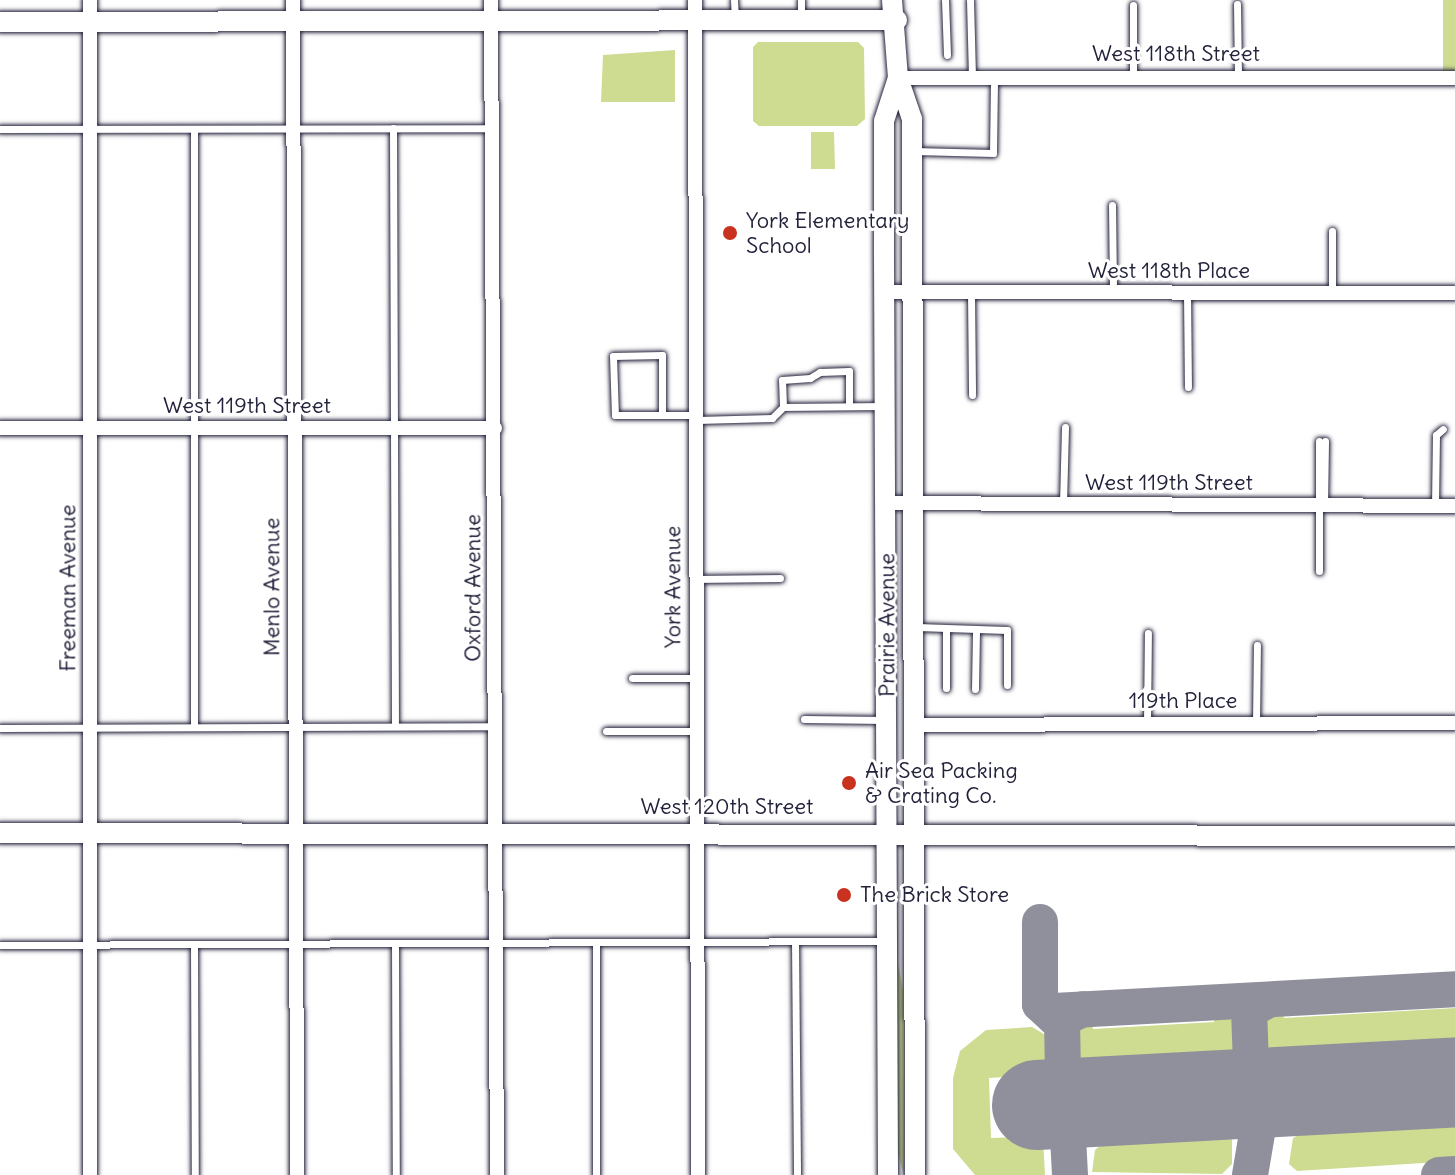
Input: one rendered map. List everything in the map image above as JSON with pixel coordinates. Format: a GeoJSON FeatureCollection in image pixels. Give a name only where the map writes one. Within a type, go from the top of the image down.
{"type":"FeatureCollection","features":[{"type":"Feature","properties":{"kind":"main road"},"geometry":{"type":"LineString","coordinates":[[0,22],[90,22],[293,10],[801,10],[898,7]]}},
{"type":"Feature","properties":{"kind":"main road","name":"Prairie Avenue"},"geometry":{"type":"LineString","coordinates":[[888,1175],[883,503],[884,121],[898,78],[898,7]]}},
{"type":"Feature","properties":{"kind":"main road","name":"Prairie Avenue"},"geometry":{"type":"LineString","coordinates":[[898,78],[912,119],[911,833],[915,1175]]}},
{"type":"Feature","properties":{"kind":"main road","name":"West 120th Street"},"geometry":{"type":"LineString","coordinates":[[0,833],[695,831],[1455,836]]}},
{"type":"Feature","properties":{"kind":"street","name":"Freeman Avenue"},"geometry":{"type":"LineString","coordinates":[[90,0],[90,1175]]}},
{"type":"Feature","properties":{"kind":"street","name":"Menlo Avenue"},"geometry":{"type":"LineString","coordinates":[[293,10],[297,1175]]}},
{"type":"Feature","properties":{"kind":"street","name":"Oxford Avenue"},"geometry":{"type":"LineString","coordinates":[[491,10],[497,1175]]}},
{"type":"Feature","properties":{"kind":"street","name":"York Avenue"},"geometry":{"type":"LineString","coordinates":[[695,10],[698,1175]]}},
{"type":"Feature","properties":{"kind":"street","name":"West 118th Street"},"geometry":{"type":"LineString","coordinates":[[898,78],[1455,78]]}},
{"type":"Feature","properties":{"kind":"street","name":"West 118th Place"},"geometry":{"type":"LineString","coordinates":[[883,292],[1455,293]]}},
{"type":"Feature","properties":{"kind":"street","name":"West 119th Street"},"geometry":{"type":"LineString","coordinates":[[0,428],[495,428]]}},
{"type":"Feature","properties":{"kind":"street","name":"West 119th Street"},"geometry":{"type":"LineString","coordinates":[[883,503],[1455,506]]}},
{"type":"Feature","properties":{"kind":"street","name":"119th Place"},"geometry":{"type":"LineString","coordinates":[[911,725],[1455,723]]}},
{"type":"Feature","properties":{"kind":"lane"},"geometry":{"type":"LineString","coordinates":[[945,0],[947,55]]}},
{"type":"Feature","properties":{"kind":"lane"},"geometry":{"type":"LineString","coordinates":[[970,0],[972,78]]}},
{"type":"Feature","properties":{"kind":"lane"},"geometry":{"type":"LineString","coordinates":[[1237,4],[1238,78]]}},
{"type":"Feature","properties":{"kind":"lane"},"geometry":{"type":"LineString","coordinates":[[1133,5],[1133,78]]}},
{"type":"Feature","properties":{"kind":"lane"},"geometry":{"type":"LineString","coordinates":[[912,151],[993,153],[994,78]]}},
{"type":"Feature","properties":{"kind":"lane"},"geometry":{"type":"LineString","coordinates":[[393,128],[395,726]]}},
{"type":"Feature","properties":{"kind":"lane"},"geometry":{"type":"LineString","coordinates":[[0,129],[491,128]]}},
{"type":"Feature","properties":{"kind":"lane"},"geometry":{"type":"LineString","coordinates":[[194,129],[194,727]]}},
{"type":"Feature","properties":{"kind":"lane"},"geometry":{"type":"LineString","coordinates":[[1112,205],[1113,293]]}},
{"type":"Feature","properties":{"kind":"lane"},"geometry":{"type":"LineString","coordinates":[[1332,231],[1332,293]]}},
{"type":"Feature","properties":{"kind":"lane"},"geometry":{"type":"LineString","coordinates":[[971,293],[972,395]]}},
{"type":"Feature","properties":{"kind":"lane"},"geometry":{"type":"LineString","coordinates":[[1187,293],[1188,387]]}},
{"type":"Feature","properties":{"kind":"lane"},"geometry":{"type":"LineString","coordinates":[[662,415],[662,355],[614,355],[612,413],[695,418],[772,418],[783,407],[884,406]]}},
{"type":"Feature","properties":{"kind":"lane"},"geometry":{"type":"LineString","coordinates":[[783,407],[782,380],[810,378],[820,372],[849,371],[849,405]]}},
{"type":"Feature","properties":{"kind":"lane"},"geometry":{"type":"LineString","coordinates":[[1063,504],[1065,427]]}},
{"type":"Feature","properties":{"kind":"lane"},"geometry":{"type":"LineString","coordinates":[[1435,506],[1436,435],[1443,429]]}},
{"type":"Feature","properties":{"kind":"lane"},"geometry":{"type":"LineString","coordinates":[[1319,571],[1322,441]]}},
{"type":"Feature","properties":{"kind":"lane"},"geometry":{"type":"LineString","coordinates":[[695,579],[780,578]]}},
{"type":"Feature","properties":{"kind":"lane"},"geometry":{"type":"LineString","coordinates":[[911,627],[1007,630],[1007,685]]}},
{"type":"Feature","properties":{"kind":"lane"},"geometry":{"type":"LineString","coordinates":[[946,628],[946,688]]}},
{"type":"Feature","properties":{"kind":"lane"},"geometry":{"type":"LineString","coordinates":[[975,689],[976,629]]}},
{"type":"Feature","properties":{"kind":"lane"},"geometry":{"type":"LineString","coordinates":[[1147,723],[1148,633]]}},
{"type":"Feature","properties":{"kind":"lane"},"geometry":{"type":"LineString","coordinates":[[1256,723],[1257,645]]}},
{"type":"Feature","properties":{"kind":"lane"},"geometry":{"type":"LineString","coordinates":[[632,678],[695,678]]}},
{"type":"Feature","properties":{"kind":"lane"},"geometry":{"type":"LineString","coordinates":[[804,719],[887,720]]}},
{"type":"Feature","properties":{"kind":"lane"},"geometry":{"type":"LineString","coordinates":[[0,728],[495,726]]}},
{"type":"Feature","properties":{"kind":"lane"},"geometry":{"type":"LineString","coordinates":[[606,731],[695,731]]}},
{"type":"Feature","properties":{"kind":"lane"},"geometry":{"type":"LineString","coordinates":[[795,941],[797,1175]]}},
{"type":"Feature","properties":{"kind":"lane"},"geometry":{"type":"LineString","coordinates":[[0,945],[885,941]]}},
{"type":"Feature","properties":{"kind":"lane"},"geometry":{"type":"LineString","coordinates":[[596,943],[596,1175]]}},
{"type":"Feature","properties":{"kind":"lane"},"geometry":{"type":"LineString","coordinates":[[194,944],[195,1175]]}},
{"type":"Feature","properties":{"kind":"lane"},"geometry":{"type":"LineString","coordinates":[[395,944],[396,1175]]}},
{"type":"Feature","properties":{"kind":"green space"},"geometry":{"type":"Polygon","coordinates":[[[1443,0],[1455,0],[1455,72],[1443,72],[1443,0]]]}},
{"type":"Feature","properties":{"kind":"green space"},"geometry":{"type":"Polygon","coordinates":[[[758,42],[858,42],[864,48],[865,119],[857,126],[759,126],[753,121],[753,47],[758,42]]]}},
{"type":"Feature","properties":{"kind":"green space"},"geometry":{"type":"Polygon","coordinates":[[[675,50],[675,102],[601,102],[603,55],[675,50]]]}},
{"type":"Feature","properties":{"kind":"green space"},"geometry":{"type":"Polygon","coordinates":[[[811,132],[834,132],[835,169],[811,169],[811,132]]]}},
{"type":"Feature","properties":{"kind":"green space"},"geometry":{"type":"Polygon","coordinates":[[[897,864],[898,963],[903,990],[904,1175],[897,1151],[897,864]]]}},
{"type":"Feature","properties":{"kind":"green space"},"geometry":{"type":"Polygon","coordinates":[[[1455,1008],[1455,1043],[1278,1054],[1278,1063],[1263,1050],[1262,1026],[1273,1015],[1283,1014],[1284,1018],[1455,1008]]]}},
{"type":"Feature","properties":{"kind":"green space"},"geometry":{"type":"Polygon","coordinates":[[[1214,1017],[1230,1018],[1237,1028],[1238,1053],[1227,1064],[1223,1057],[1089,1065],[1088,1073],[1082,1073],[1072,1061],[1071,1039],[1080,1025],[1092,1024],[1093,1029],[1214,1022],[1214,1017]]]}},
{"type":"Feature","properties":{"kind":"green space"},"geometry":{"type":"Polygon","coordinates":[[[1032,1027],[1049,1037],[1048,1069],[1040,1075],[989,1078],[991,1138],[1043,1136],[1045,1175],[975,1175],[953,1149],[953,1078],[960,1051],[986,1030],[1032,1027]]]}},
{"type":"Feature","properties":{"kind":"green space"},"geometry":{"type":"Polygon","coordinates":[[[1455,1120],[1455,1161],[1297,1171],[1289,1164],[1293,1138],[1311,1129],[1455,1120]]]}},
{"type":"Feature","properties":{"kind":"green space"},"geometry":{"type":"Polygon","coordinates":[[[1217,1127],[1232,1136],[1232,1164],[1222,1174],[1092,1172],[1095,1150],[1115,1133],[1122,1131],[1123,1140],[1216,1134],[1217,1127]]]}},
{"type":"Feature","properties":{"kind":"taxiway"},"geometry":{"type":"LineString","coordinates":[[1040,922],[1040,1004],[1058,1021]]}},
{"type":"Feature","properties":{"kind":"taxiway"},"geometry":{"type":"LineString","coordinates":[[1040,1004],[1054,1011],[1455,989]]}},
{"type":"Feature","properties":{"kind":"taxiway"},"geometry":{"type":"LineString","coordinates":[[1250,1175],[1260,1116],[1293,1091],[1263,1083],[1251,1063],[1249,1010],[1269,1000]]}},
{"type":"Feature","properties":{"kind":"taxiway"},"geometry":{"type":"LineString","coordinates":[[1070,1175],[1068,1139],[1074,1125],[1084,1114],[1112,1101],[1073,1094],[1063,1076],[1062,1019],[1083,1009]]}},
{"type":"Feature","properties":{"kind":"taxiway"},"geometry":{"type":"LineString","coordinates":[[1439,1175],[1455,1174]]}},
{"type":"Feature","properties":{"kind":"runway"},"geometry":{"type":"LineString","coordinates":[[1037,1105],[1455,1082]]}},
{"type":"Feature","properties":{"kind":"place","name":"York Elementary School"},"geometry":{"type":"Point","coordinates":[730,233]}},
{"type":"Feature","properties":{"kind":"place","name":"Air Sea Packing & Crating Co."},"geometry":{"type":"Point","coordinates":[849,783]}},
{"type":"Feature","properties":{"kind":"place","name":"The Brick Store"},"geometry":{"type":"Point","coordinates":[844,895]}}]}
